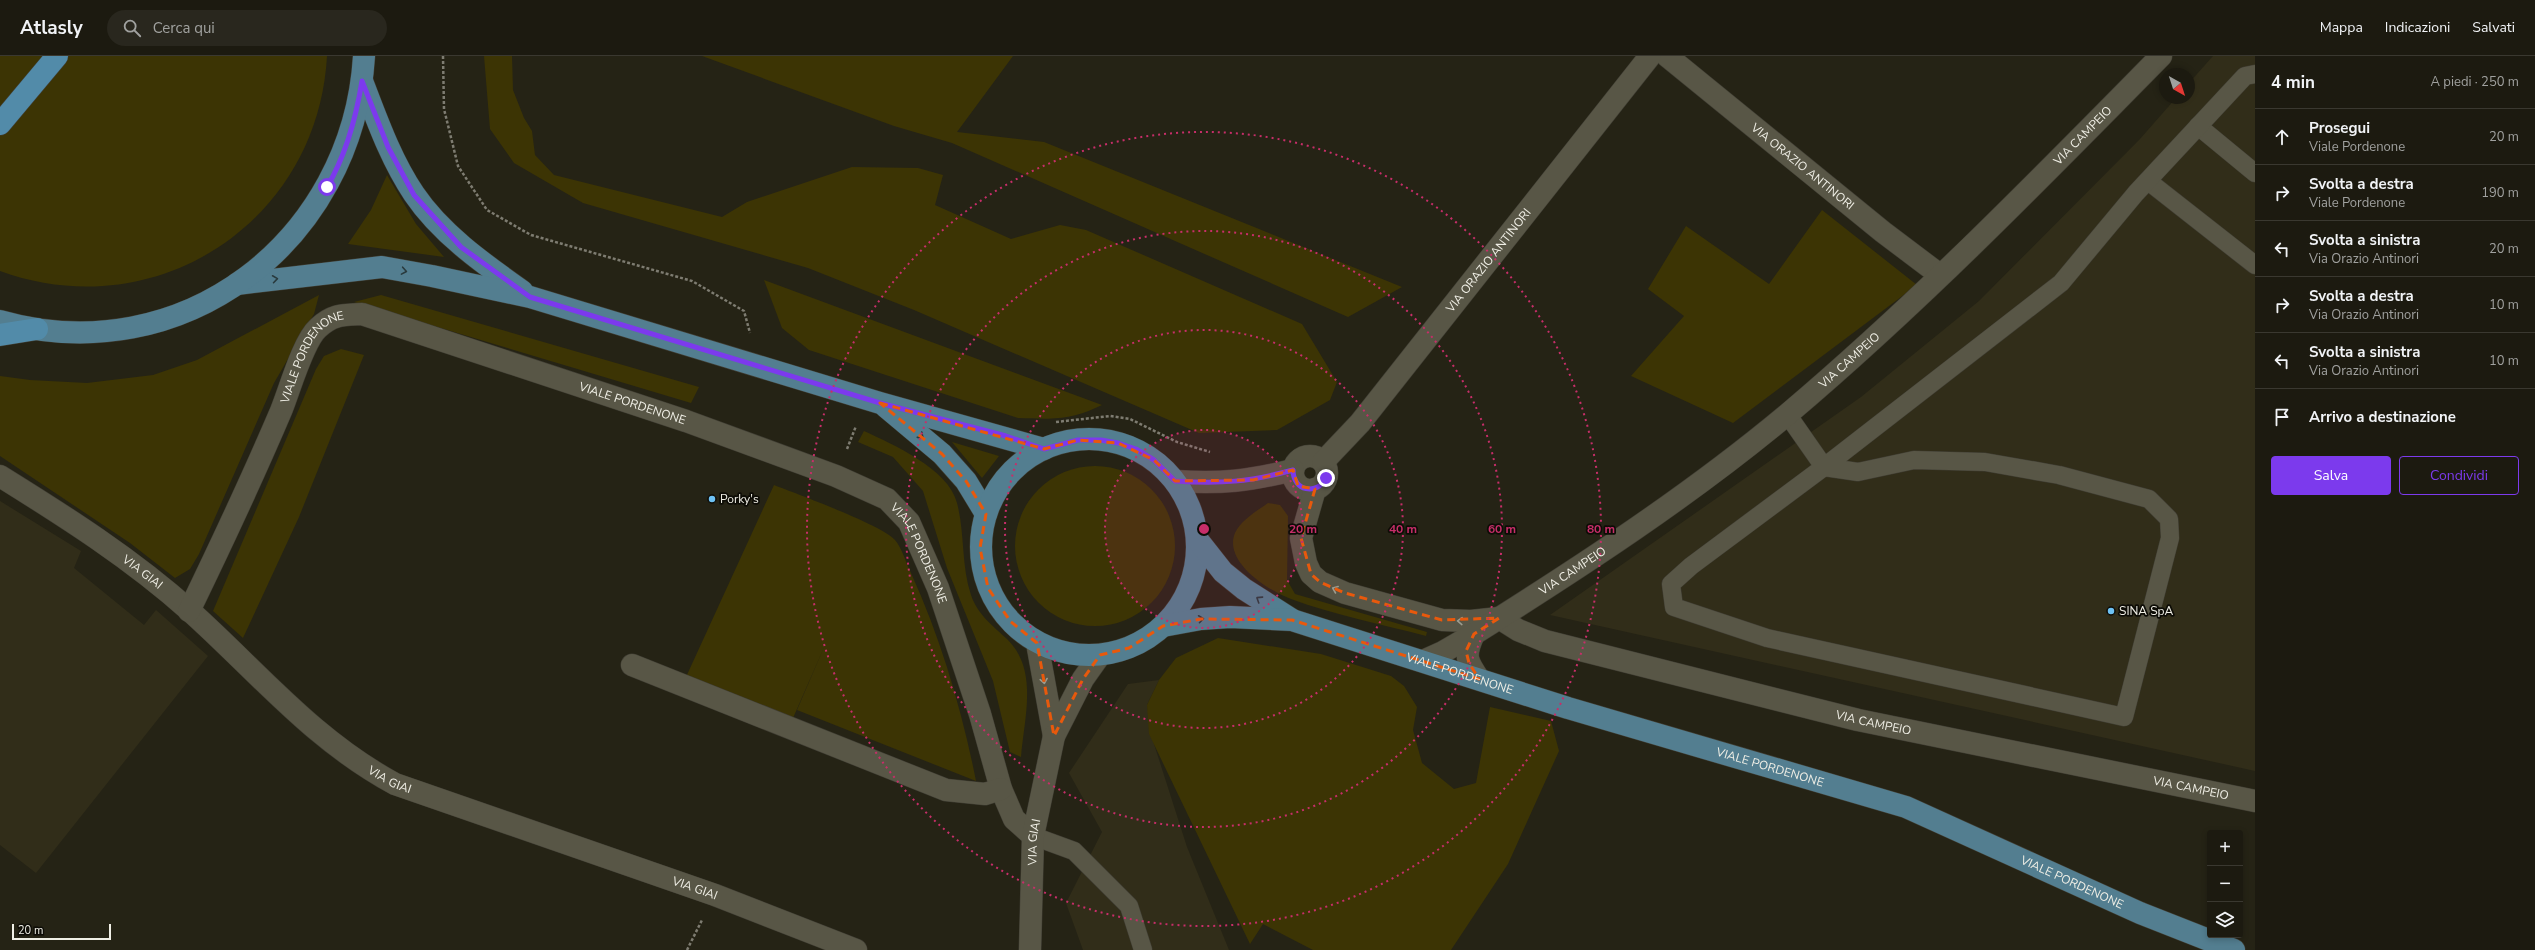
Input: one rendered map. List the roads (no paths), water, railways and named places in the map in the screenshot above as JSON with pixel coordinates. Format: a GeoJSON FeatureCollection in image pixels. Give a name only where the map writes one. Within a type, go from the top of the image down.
{"type":"FeatureCollection","features":[{"type":"Feature","properties":{"kind":"highway"},"geometry":{"type":"LineString","coordinates":[[0,124],[57,56]]}},
{"type":"Feature","properties":{"kind":"highway"},"geometry":{"type":"LineString","coordinates":[[0,335],[37,328]]}},
{"type":"Feature","properties":{"kind":"main road"},"geometry":{"type":"LineString","coordinates":[[0,320],[37,328],[89,332],[149,323],[205,302],[236,284],[285,243],[322,196],[348,142],[356,113],[362,81],[364,56]]}},
{"type":"Feature","properties":{"kind":"main road"},"geometry":{"type":"LineString","coordinates":[[362,81],[388,147],[414,195],[461,247],[530,297]]}},
{"type":"Feature","properties":{"kind":"main road"},"geometry":{"type":"LineString","coordinates":[[236,284],[382,267],[530,297],[759,364],[874,401],[1006,436],[1044,449]]}},
{"type":"Feature","properties":{"kind":"main road"},"geometry":{"type":"LineString","coordinates":[[874,401],[942,454],[966,481],[986,514]]}},
{"type":"Feature","properties":{"kind":"main road","name":"VIALE PORDENONE"},"geometry":{"type":"LineString","coordinates":[[1078,440],[1101,440],[1118,443],[1136,449],[1154,460],[1175,481],[1191,510],[1197,539],[1197,561],[1190,585],[1179,608],[1163,626],[1129,648],[1100,655],[1070,654],[1038,643],[1010,621],[998,606],[988,588],[980,548],[986,514],[996,492],[1009,475],[1023,462],[1044,449],[1078,440]]}},
{"type":"Feature","properties":{"kind":"main road","name":"VIALE PORDENONE"},"geometry":{"type":"LineString","coordinates":[[1197,539],[1223,572],[1244,589],[1292,620]]}},
{"type":"Feature","properties":{"kind":"main road","name":"VIALE PORDENONE"},"geometry":{"type":"LineString","coordinates":[[1163,626],[1201,619],[1230,617],[1292,620],[1423,660],[1568,708],[1906,807],[2140,912],[2234,950]]}},
{"type":"Feature","properties":{"kind":"street","name":"VIA ORAZIO ANTINORI"},"geometry":{"type":"LineString","coordinates":[[1323,462],[1360,423],[1650,56]]}},
{"type":"Feature","properties":{"kind":"street","name":"VIA ORAZIO ANTINORI"},"geometry":{"type":"LineString","coordinates":[[1667,56],[1883,232],[1940,275]]}},
{"type":"Feature","properties":{"kind":"street","name":"VIA CAMPEIO"},"geometry":{"type":"LineString","coordinates":[[1423,660],[1443,652],[1474,634],[1673,502],[1787,414],[1874,338],[1940,275],[2051,168],[2161,56]]}},
{"type":"Feature","properties":{"kind":"street","name":"VIALE PORDENONE"},"geometry":{"type":"LineString","coordinates":[[189,611],[240,505],[282,410],[303,355],[316,329],[337,315],[362,314],[686,421],[836,476],[887,499],[908,522],[938,588],[980,714],[1000,788],[1014,819],[1033,836]]}},
{"type":"Feature","properties":{"kind":"street"},"geometry":{"type":"LineString","coordinates":[[1314,456],[1323,462],[1326,467],[1326,478],[1315,490],[1303,489],[1298,486],[1293,476],[1293,470],[1298,460],[1303,457],[1314,456]]}},
{"type":"Feature","properties":{"kind":"street"},"geometry":{"type":"LineString","coordinates":[[1175,481],[1210,483],[1253,480],[1293,470]]}},
{"type":"Feature","properties":{"kind":"street","name":"VIA GIAI"},"geometry":{"type":"LineString","coordinates":[[0,476],[83,527],[189,611],[297,715],[340,750],[395,784],[715,895],[856,950]]}},
{"type":"Feature","properties":{"kind":"street","name":"VIA CAMPEIO"},"geometry":{"type":"LineString","coordinates":[[1315,490],[1301,538],[1306,563],[1311,574],[1320,582],[1345,593],[1442,620],[1471,622],[1499,618],[1518,630],[1545,641],[1858,720],[2255,801]]}},
{"type":"Feature","properties":{"kind":"street"},"geometry":{"type":"LineString","coordinates":[[1474,634],[1466,650],[1469,663],[1479,679]]}},
{"type":"Feature","properties":{"kind":"street","name":"VIA GIAI"},"geometry":{"type":"LineString","coordinates":[[1038,643],[1054,736]]}},
{"type":"Feature","properties":{"kind":"street","name":"VIA GIAI"},"geometry":{"type":"LineString","coordinates":[[1030,950],[1033,836],[1054,736],[1082,679],[1100,655]]}},
{"type":"Feature","properties":{"kind":"street"},"geometry":{"type":"LineString","coordinates":[[632,665],[946,790],[985,794],[1000,788]]}},
{"type":"Feature","properties":{"kind":"lane"},"geometry":{"type":"LineString","coordinates":[[1787,414],[1824,467],[1858,472],[1914,460],[1985,462],[2059,475],[2149,499],[2169,519],[2170,538],[2124,717],[1767,638],[1674,607],[1671,584],[1691,566],[1824,467],[2061,283],[2148,181],[2198,126],[2245,76],[2255,74]]}},
{"type":"Feature","properties":{"kind":"lane"},"geometry":{"type":"LineString","coordinates":[[2198,126],[2255,172]]}},
{"type":"Feature","properties":{"kind":"lane"},"geometry":{"type":"LineString","coordinates":[[2148,181],[2255,265]]}},
{"type":"Feature","properties":{"kind":"lane"},"geometry":{"type":"LineString","coordinates":[[1033,836],[1074,851],[1129,906],[1143,950]]}},
{"type":"Feature","properties":{"kind":"place","name":"Porky's"},"geometry":{"type":"Point","coordinates":[712,499]}},
{"type":"Feature","properties":{"kind":"place","name":"SINA SpA"},"geometry":{"type":"Point","coordinates":[2111,611]}}]}
